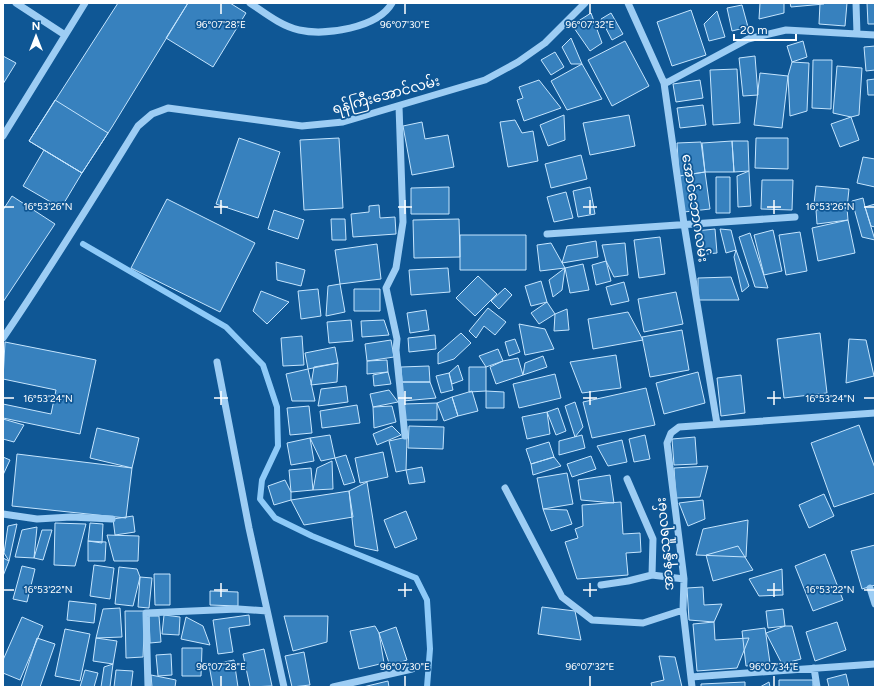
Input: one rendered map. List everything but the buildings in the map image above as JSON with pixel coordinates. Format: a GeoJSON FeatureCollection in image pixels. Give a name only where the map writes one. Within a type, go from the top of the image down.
{"type":"FeatureCollection","features":[{"type":"Feature","properties":{"kind":"street"},"geometry":{"type":"LineString","coordinates":[[16,3],[65,35]]}},
{"type":"Feature","properties":{"kind":"street"},"geometry":{"type":"LineString","coordinates":[[3,136],[85,3]]}},
{"type":"Feature","properties":{"kind":"street"},"geometry":{"type":"LineString","coordinates":[[250,3],[282,23],[299,30],[316,32],[347,29],[379,18],[392,3]]}},
{"type":"Feature","properties":{"kind":"street","name":"ရန်ကြီးအောင်လမ်း"},"geometry":{"type":"LineString","coordinates":[[3,338],[44,278],[64,243],[138,126],[152,114],[168,108],[302,126],[343,122],[485,80],[518,62],[545,42],[585,3]]}},
{"type":"Feature","properties":{"kind":"street","name":"အောင်ဘောဂလမ်း"},"geometry":{"type":"LineString","coordinates":[[628,3],[664,83],[684,224],[717,424]]}},
{"type":"Feature","properties":{"kind":"street"},"geometry":{"type":"LineString","coordinates":[[856,3],[857,34]]}},
{"type":"Feature","properties":{"kind":"street"},"geometry":{"type":"LineString","coordinates":[[664,83],[748,39],[786,30],[875,35]]}},
{"type":"Feature","properties":{"kind":"street"},"geometry":{"type":"LineString","coordinates":[[399,106],[403,222],[396,268],[386,288],[397,338],[396,357],[405,436]]}},
{"type":"Feature","properties":{"kind":"street"},"geometry":{"type":"LineString","coordinates":[[547,234],[795,217]]}},
{"type":"Feature","properties":{"kind":"street"},"geometry":{"type":"LineString","coordinates":[[217,362],[267,611],[284,687]]}},
{"type":"Feature","properties":{"kind":"street"},"geometry":{"type":"LineString","coordinates":[[717,424],[875,413]]}},
{"type":"Feature","properties":{"kind":"street","name":"အာနန္ဒသူရလမ်း"},"geometry":{"type":"LineString","coordinates":[[692,687],[683,610],[684,579],[668,443],[671,433],[679,427],[717,424]]}},
{"type":"Feature","properties":{"kind":"street"},"geometry":{"type":"LineString","coordinates":[[627,479],[653,539],[652,575]]}},
{"type":"Feature","properties":{"kind":"street"},"geometry":{"type":"LineString","coordinates":[[505,488],[562,597],[592,620],[643,623],[683,610]]}},
{"type":"Feature","properties":{"kind":"street"},"geometry":{"type":"LineString","coordinates":[[3,514],[38,519],[71,517],[112,519]]}},
{"type":"Feature","properties":{"kind":"street"},"geometry":{"type":"LineString","coordinates":[[602,585],[628,582],[652,575],[684,579]]}},
{"type":"Feature","properties":{"kind":"street"},"geometry":{"type":"LineString","coordinates":[[870,588],[875,604]]}},
{"type":"Feature","properties":{"kind":"street"},"geometry":{"type":"LineString","coordinates":[[148,687],[146,613],[238,609],[267,611]]}},
{"type":"Feature","properties":{"kind":"street"},"geometry":{"type":"LineString","coordinates":[[691,677],[875,664]]}},
{"type":"Feature","properties":{"kind":"street"},"geometry":{"type":"LineString","coordinates":[[814,668],[817,687]]}},
{"type":"Feature","properties":{"kind":"street"},"geometry":{"type":"LineString","coordinates":[[333,687],[412,669]]}},
{"type":"Feature","properties":{"kind":"waterway"},"geometry":{"type":"LineString","coordinates":[[83,244],[226,327],[263,365],[277,407],[278,446],[262,480],[260,499],[275,518],[312,536],[416,578],[427,600],[430,649],[427,687]]}}]}
